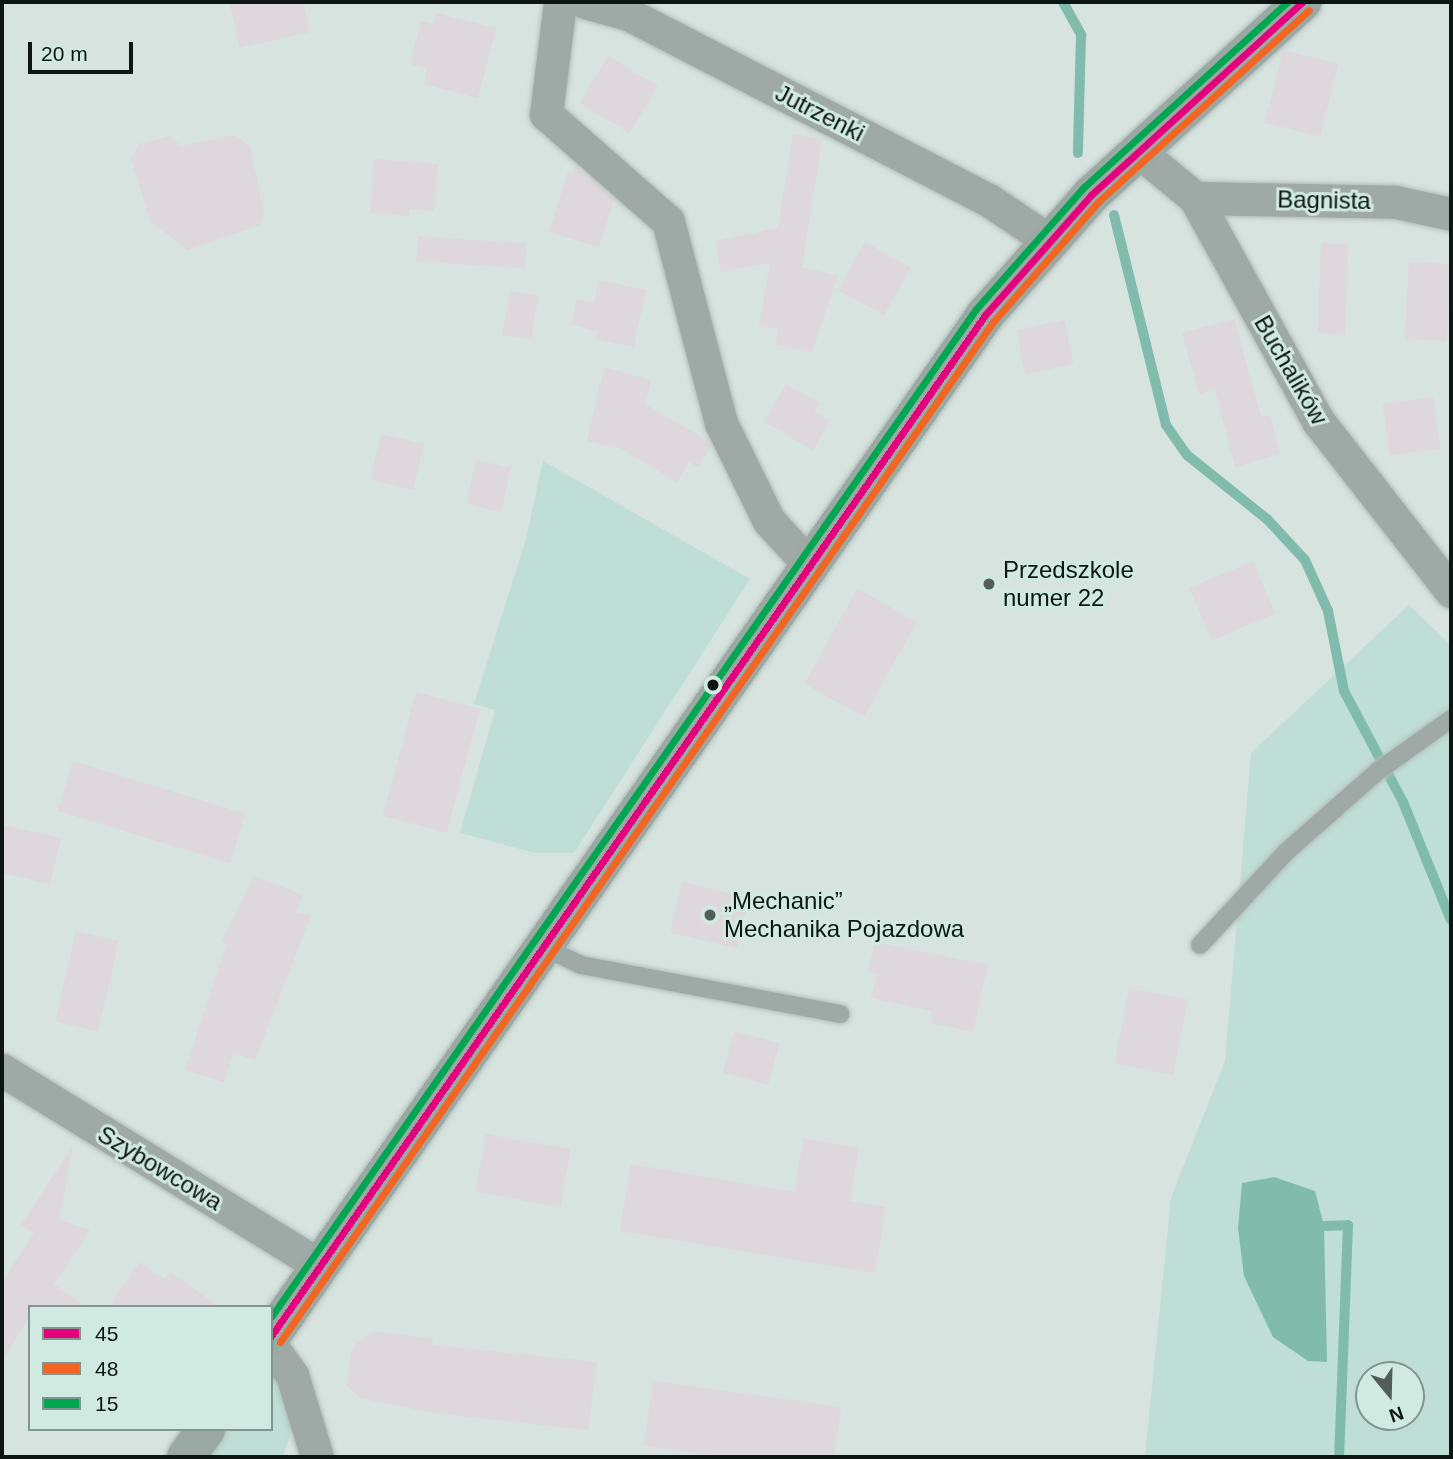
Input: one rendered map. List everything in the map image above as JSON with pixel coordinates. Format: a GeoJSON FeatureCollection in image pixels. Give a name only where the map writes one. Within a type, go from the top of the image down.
{"type":"FeatureCollection","features":[{"type":"Feature","properties":{"kind":"street"},"geometry":{"type":"LineString","coordinates":[[560,2],[546,114],[668,221],[721,423],[769,521],[809,564]]}},
{"type":"Feature","properties":{"kind":"street","name":"Jutrzenki"},"geometry":{"type":"LineString","coordinates":[[585,2],[628,14],[990,201],[1048,240]]}},
{"type":"Feature","properties":{"kind":"street"},"geometry":{"type":"LineString","coordinates":[[273,1333],[960,349],[1048,240],[1137,149],[1302,2]]}},
{"type":"Feature","properties":{"kind":"street","name":"Buchalików"},"geometry":{"type":"LineString","coordinates":[[1137,149],[1195,198],[1318,421],[1451,591]]}},
{"type":"Feature","properties":{"kind":"street","name":"Bagnista"},"geometry":{"type":"LineString","coordinates":[[1195,198],[1396,202],[1451,214]]}},
{"type":"Feature","properties":{"kind":"street","name":"Szybowcowa"},"geometry":{"type":"LineString","coordinates":[[2,1070],[319,1265]]}},
{"type":"Feature","properties":{"kind":"street"},"geometry":{"type":"LineString","coordinates":[[273,1349],[292,1375],[309,1448]]}},
{"type":"Feature","properties":{"kind":"street"},"geometry":{"type":"LineString","coordinates":[[186,1457],[205,1431]]}},
{"type":"Feature","properties":{"kind":"lane"},"geometry":{"type":"LineString","coordinates":[[1200,945],[1286,852],[1384,766],[1451,719]]}},
{"type":"Feature","properties":{"kind":"lane"},"geometry":{"type":"LineString","coordinates":[[542,946],[581,965],[840,1014]]}},
{"type":"Feature","properties":{"kind":"shaded area"},"geometry":{"type":"Polygon","coordinates":[[[543,461],[750,579],[574,853],[535,853],[460,833],[495,710],[474,704],[526,539],[543,461]]]}},
{"type":"Feature","properties":{"kind":"shaded area"},"geometry":{"type":"Polygon","coordinates":[[[1409,605],[1451,646],[1451,1457],[1145,1457],[1171,1198],[1225,1061],[1251,753],[1409,605]]]}},
{"type":"Feature","properties":{"kind":"shaded area"},"geometry":{"type":"Polygon","coordinates":[[[1274,1177],[1315,1191],[1324,1226],[1327,1362],[1308,1361],[1273,1337],[1244,1276],[1238,1228],[1242,1183],[1274,1177]]]}},
{"type":"Feature","properties":{"kind":"shaded area"},"geometry":{"type":"Polygon","coordinates":[[[278,1373],[295,1421],[283,1457],[203,1457],[222,1431],[273,1431],[273,1374],[278,1373]]]}},
{"type":"Feature","properties":{"kind":"building"},"geometry":{"type":"Polygon","coordinates":[[[229,2],[303,2],[310,32],[240,48],[229,2]]]}},
{"type":"Feature","properties":{"kind":"building"},"geometry":{"type":"Polygon","coordinates":[[[436,13],[496,28],[478,98],[424,84],[427,68],[410,64],[421,21],[433,24],[436,13]]]}},
{"type":"Feature","properties":{"kind":"building"},"geometry":{"type":"Polygon","coordinates":[[[1283,50],[1338,64],[1320,137],[1265,123],[1283,50]]]}},
{"type":"Feature","properties":{"kind":"building"},"geometry":{"type":"Polygon","coordinates":[[[608,56],[658,86],[629,133],[580,103],[608,56]]]}},
{"type":"Feature","properties":{"kind":"building"},"geometry":{"type":"Polygon","coordinates":[[[793,134],[822,139],[802,267],[838,276],[812,352],[776,345],[778,328],[759,326],[770,263],[721,272],[716,241],[778,228],[793,134]]]}},
{"type":"Feature","properties":{"kind":"building"},"geometry":{"type":"Polygon","coordinates":[[[235,135],[250,146],[264,214],[260,225],[188,250],[150,221],[131,158],[139,144],[170,136],[181,146],[235,135]]]}},
{"type":"Feature","properties":{"kind":"building"},"geometry":{"type":"Polygon","coordinates":[[[374,159],[438,164],[434,211],[410,209],[409,216],[370,213],[374,159]]]}},
{"type":"Feature","properties":{"kind":"building"},"geometry":{"type":"Polygon","coordinates":[[[575,166],[614,199],[599,247],[549,232],[568,171],[573,173],[575,166]]]}},
{"type":"Feature","properties":{"kind":"building"},"geometry":{"type":"Polygon","coordinates":[[[418,236],[527,244],[525,269],[416,261],[418,236]]]}},
{"type":"Feature","properties":{"kind":"building"},"geometry":{"type":"Polygon","coordinates":[[[865,242],[910,267],[884,315],[838,290],[865,242]]]}},
{"type":"Feature","properties":{"kind":"building"},"geometry":{"type":"Polygon","coordinates":[[[1321,243],[1348,244],[1345,334],[1318,333],[1321,243]]]}},
{"type":"Feature","properties":{"kind":"building"},"geometry":{"type":"Polygon","coordinates":[[[1409,262],[1451,264],[1447,341],[1405,339],[1409,262]]]}},
{"type":"Feature","properties":{"kind":"building"},"geometry":{"type":"Polygon","coordinates":[[[599,280],[646,290],[634,347],[596,339],[598,331],[572,325],[577,299],[594,303],[599,280]]]}},
{"type":"Feature","properties":{"kind":"building"},"geometry":{"type":"Polygon","coordinates":[[[510,291],[539,296],[531,339],[502,334],[510,291]]]}},
{"type":"Feature","properties":{"kind":"building"},"geometry":{"type":"Polygon","coordinates":[[[1234,319],[1261,417],[1270,415],[1280,454],[1235,467],[1215,389],[1199,394],[1182,333],[1234,319]]]}},
{"type":"Feature","properties":{"kind":"building"},"geometry":{"type":"Polygon","coordinates":[[[1064,320],[1073,364],[1025,374],[1016,330],[1064,320]]]}},
{"type":"Feature","properties":{"kind":"building"},"geometry":{"type":"Polygon","coordinates":[[[604,367],[651,380],[645,404],[708,441],[711,446],[698,467],[689,462],[677,482],[620,448],[587,441],[604,367]]]}},
{"type":"Feature","properties":{"kind":"building"},"geometry":{"type":"Polygon","coordinates":[[[786,384],[819,403],[814,411],[830,420],[813,450],[764,422],[786,384]]]}},
{"type":"Feature","properties":{"kind":"building"},"geometry":{"type":"Polygon","coordinates":[[[1433,397],[1440,448],[1390,456],[1382,404],[1433,397]]]}},
{"type":"Feature","properties":{"kind":"building"},"geometry":{"type":"Polygon","coordinates":[[[381,434],[424,444],[413,490],[370,480],[381,434]]]}},
{"type":"Feature","properties":{"kind":"building"},"geometry":{"type":"Polygon","coordinates":[[[476,460],[511,468],[501,512],[466,504],[476,460]]]}},
{"type":"Feature","properties":{"kind":"building"},"geometry":{"type":"Polygon","coordinates":[[[1253,561],[1275,613],[1212,640],[1189,588],[1253,561]]]}},
{"type":"Feature","properties":{"kind":"building"},"geometry":{"type":"Polygon","coordinates":[[[857,589],[916,622],[864,716],[805,683],[857,589]]]}},
{"type":"Feature","properties":{"kind":"building"},"geometry":{"type":"Polygon","coordinates":[[[416,692],[480,709],[447,833],[383,816],[416,692]]]}},
{"type":"Feature","properties":{"kind":"building"},"geometry":{"type":"Polygon","coordinates":[[[73,761],[245,814],[230,863],[58,811],[73,761]]]}},
{"type":"Feature","properties":{"kind":"building"},"geometry":{"type":"Polygon","coordinates":[[[2,825],[61,838],[50,884],[2,873],[2,825]]]}},
{"type":"Feature","properties":{"kind":"building"},"geometry":{"type":"Polygon","coordinates":[[[254,876],[303,895],[295,912],[311,915],[255,1060],[233,1053],[224,1082],[185,1070],[227,943],[222,942],[254,876]]]}},
{"type":"Feature","properties":{"kind":"building","name":"„Mechanic” Mechanika Pojazdowa"},"geometry":{"type":"Polygon","coordinates":[[[682,882],[749,898],[738,948],[670,933],[682,882]]]}},
{"type":"Feature","properties":{"kind":"building"},"geometry":{"type":"Polygon","coordinates":[[[76,931],[119,941],[98,1032],[55,1022],[76,931]]]}},
{"type":"Feature","properties":{"kind":"building"},"geometry":{"type":"Polygon","coordinates":[[[875,942],[988,965],[973,1032],[930,1023],[932,1011],[871,998],[876,974],[868,972],[875,942]]]}},
{"type":"Feature","properties":{"kind":"building"},"geometry":{"type":"Polygon","coordinates":[[[1129,988],[1188,999],[1173,1075],[1114,1064],[1129,988]]]}},
{"type":"Feature","properties":{"kind":"building"},"geometry":{"type":"Polygon","coordinates":[[[734,1031],[779,1043],[768,1085],[723,1073],[734,1031]]]}},
{"type":"Feature","properties":{"kind":"building"},"geometry":{"type":"Polygon","coordinates":[[[486,1134],[571,1149],[560,1207],[476,1192],[486,1134]]]}},
{"type":"Feature","properties":{"kind":"building"},"geometry":{"type":"Polygon","coordinates":[[[804,1138],[859,1148],[850,1201],[886,1207],[875,1273],[620,1231],[631,1164],[794,1192],[804,1138]]]}},
{"type":"Feature","properties":{"kind":"building"},"geometry":{"type":"Polygon","coordinates":[[[73,1146],[59,1220],[90,1230],[54,1284],[83,1305],[28,1305],[28,1318],[2,1362],[2,1282],[34,1233],[21,1225],[73,1146]]]}},
{"type":"Feature","properties":{"kind":"building"},"geometry":{"type":"Polygon","coordinates":[[[140,1262],[165,1279],[170,1272],[217,1305],[110,1305],[140,1262]]]}},
{"type":"Feature","properties":{"kind":"building"},"geometry":{"type":"Polygon","coordinates":[[[374,1331],[433,1339],[433,1345],[597,1362],[588,1430],[440,1414],[360,1398],[346,1385],[353,1346],[374,1331]]]}},
{"type":"Feature","properties":{"kind":"building"},"geometry":{"type":"Polygon","coordinates":[[[653,1381],[841,1407],[834,1457],[723,1457],[644,1446],[653,1381]]]}},
{"type":"Feature","properties":{"kind":"waterway"},"geometry":{"type":"LineString","coordinates":[[1063,2],[1081,35],[1078,153]]}},
{"type":"Feature","properties":{"kind":"waterway"},"geometry":{"type":"LineString","coordinates":[[1114,215],[1166,425],[1187,455],[1267,519],[1305,560],[1328,611],[1344,691],[1403,802],[1451,920]]}},
{"type":"Feature","properties":{"kind":"waterway"},"geometry":{"type":"LineString","coordinates":[[1324,1226],[1348,1225],[1339,1457]]}},
{"type":"Feature","properties":{"kind":"transit line","name":"15"},"geometry":{"type":"LineString","coordinates":[[273,1314],[976,309],[1084,187],[1287,2]]}},
{"type":"Feature","properties":{"kind":"transit line","name":"45"},"geometry":{"type":"LineString","coordinates":[[273,1333],[985,315],[1091,195],[1302,2]]}},
{"type":"Feature","properties":{"kind":"transit line","name":"48"},"geometry":{"type":"LineString","coordinates":[[280,1342],[993,322],[1098,202],[1309,10]]}},
{"type":"Feature","properties":{"kind":"place","name":"Przedszkole numer 22"},"geometry":{"type":"Point","coordinates":[989,584]}},
{"type":"Feature","properties":{"kind":"place","name":"„Mechanic” Mechanika Pojazdowa"},"geometry":{"type":"Point","coordinates":[710,915]}}]}
